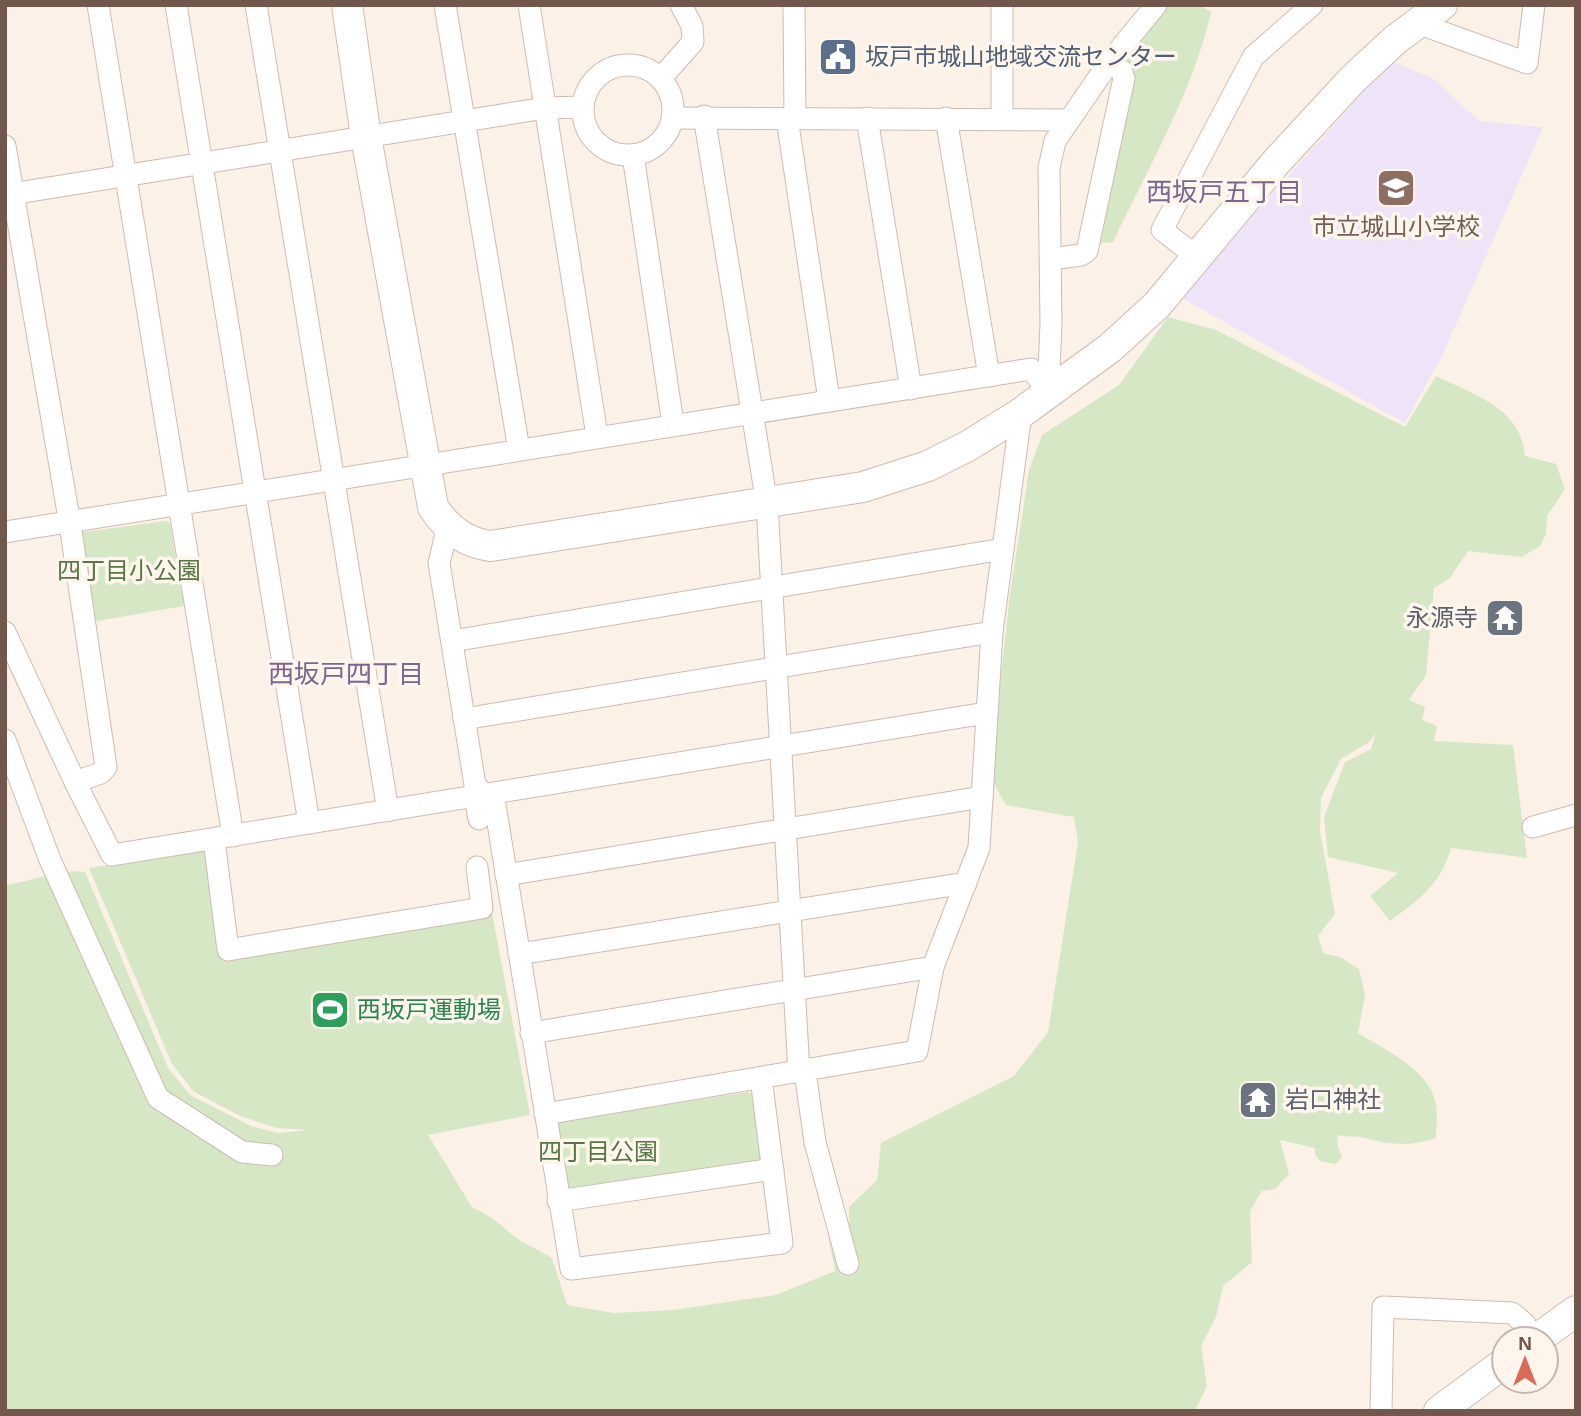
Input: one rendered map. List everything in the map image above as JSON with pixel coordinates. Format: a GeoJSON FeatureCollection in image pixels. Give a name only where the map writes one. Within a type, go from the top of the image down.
{"type":"FeatureCollection","features":[{"type":"Feature","properties":{"kind":"street"},"geometry":{"type":"LineString","coordinates":[[97,5],[178,505],[224,838],[228,950],[482,908],[477,867]]}},
{"type":"Feature","properties":{"kind":"street"},"geometry":{"type":"LineString","coordinates":[[176,5],[309,823]]}},
{"type":"Feature","properties":{"kind":"street"},"geometry":{"type":"LineString","coordinates":[[256,5],[388,811]]}},
{"type":"Feature","properties":{"kind":"street"},"geometry":{"type":"LineString","coordinates":[[347,5],[366,138],[433,507],[448,526],[478,545],[502,546],[863,487],[928,466],[1021,413],[1110,348],[1157,305],[1277,161],[1353,79],[1417,23],[1442,5]]}},
{"type":"Feature","properties":{"kind":"street"},"geometry":{"type":"LineString","coordinates":[[445,5],[519,450]]}},
{"type":"Feature","properties":{"kind":"street"},"geometry":{"type":"LineString","coordinates":[[529,5],[597,436]]}},
{"type":"Feature","properties":{"kind":"street"},"geometry":{"type":"LineString","coordinates":[[661,78],[694,42],[692,26],[681,5]]}},
{"type":"Feature","properties":{"kind":"street"},"geometry":{"type":"LineString","coordinates":[[794,5],[791,118],[829,400]]}},
{"type":"Feature","properties":{"kind":"street"},"geometry":{"type":"LineString","coordinates":[[1002,5],[1002,118]]}},
{"type":"Feature","properties":{"kind":"street"},"geometry":{"type":"LineString","coordinates":[[1048,391],[1051,259],[1049,168],[1055,141],[1110,61],[1156,5]]}},
{"type":"Feature","properties":{"kind":"street"},"geometry":{"type":"LineString","coordinates":[[1197,257],[1162,230],[1252,57],[1311,5]]}},
{"type":"Feature","properties":{"kind":"street"},"geometry":{"type":"LineString","coordinates":[[1417,23],[1528,63],[1535,5]]}},
{"type":"Feature","properties":{"kind":"street"},"geometry":{"type":"LineString","coordinates":[[1051,259],[1081,255],[1087,251],[1124,78],[1121,70],[1110,61]]}},
{"type":"Feature","properties":{"kind":"street"},"geometry":{"type":"LineString","coordinates":[[638,66],[661,78],[670,94],[673,118],[668,132],[659,143],[633,155],[615,154],[600,146],[585,125],[583,107],[589,87],[610,69],[638,66]]}},
{"type":"Feature","properties":{"kind":"street"},"geometry":{"type":"LineString","coordinates":[[9,194],[281,153],[545,108],[583,107]]}},
{"type":"Feature","properties":{"kind":"street"},"geometry":{"type":"LineString","coordinates":[[673,118],[704,116],[1067,120]]}},
{"type":"Feature","properties":{"kind":"street"},"geometry":{"type":"LineString","coordinates":[[704,116],[767,504],[789,910],[802,1072],[815,1142],[848,1264]]}},
{"type":"Feature","properties":{"kind":"street"},"geometry":{"type":"LineString","coordinates":[[867,118],[911,389]]}},
{"type":"Feature","properties":{"kind":"street"},"geometry":{"type":"LineString","coordinates":[[946,118],[989,376]]}},
{"type":"Feature","properties":{"kind":"street"},"geometry":{"type":"LineString","coordinates":[[5,146],[9,194],[69,524],[106,767],[101,773],[75,782]]}},
{"type":"Feature","properties":{"kind":"street"},"geometry":{"type":"LineString","coordinates":[[633,155],[673,424]]}},
{"type":"Feature","properties":{"kind":"street"},"geometry":{"type":"LineString","coordinates":[[5,532],[424,467],[751,411],[1031,369],[1048,391]]}},
{"type":"Feature","properties":{"kind":"street"},"geometry":{"type":"LineString","coordinates":[[545,1114],[917,1051],[933,967],[979,848],[992,632],[1021,413]]}},
{"type":"Feature","properties":{"kind":"street"},"geometry":{"type":"LineString","coordinates":[[448,526],[439,563],[475,785],[480,795],[479,819]]}},
{"type":"Feature","properties":{"kind":"street"},"geometry":{"type":"LineString","coordinates":[[452,641],[1003,549]]}},
{"type":"Feature","properties":{"kind":"street"},"geometry":{"type":"LineString","coordinates":[[5,632],[112,855],[780,744],[986,713]]}},
{"type":"Feature","properties":{"kind":"street"},"geometry":{"type":"LineString","coordinates":[[464,719],[992,632]]}},
{"type":"Feature","properties":{"kind":"street"},"geometry":{"type":"LineString","coordinates":[[5,740],[50,860],[158,1098],[242,1152],[272,1155]]}},
{"type":"Feature","properties":{"kind":"street"},"geometry":{"type":"LineString","coordinates":[[480,795],[495,805],[571,1269],[782,1243],[761,1079]]}},
{"type":"Feature","properties":{"kind":"street"},"geometry":{"type":"LineString","coordinates":[[506,874],[982,797]]}},
{"type":"Feature","properties":{"kind":"street"},"geometry":{"type":"LineString","coordinates":[[1532,827],[1576,816]]}},
{"type":"Feature","properties":{"kind":"street"},"geometry":{"type":"LineString","coordinates":[[519,954],[966,883]]}},
{"type":"Feature","properties":{"kind":"street"},"geometry":{"type":"LineString","coordinates":[[531,1033],[933,967]]}},
{"type":"Feature","properties":{"kind":"street"},"geometry":{"type":"LineString","coordinates":[[558,1200],[773,1168]]}},
{"type":"Feature","properties":{"kind":"street"},"geometry":{"type":"LineString","coordinates":[[1381,1411],[1383,1307],[1512,1313],[1525,1325]]}},
{"type":"Feature","properties":{"kind":"street"},"geometry":{"type":"LineString","coordinates":[[1556,1325],[1576,1311]]}},
{"type":"Feature","properties":{"kind":"street"},"geometry":{"type":"LineString","coordinates":[[1439,1411],[1490,1373]]}},
{"type":"Feature","properties":{"kind":"shaded area","name":"市立城山小学校"},"geometry":{"type":"Polygon","coordinates":[[[1391,61],[1434,79],[1479,121],[1543,127],[1442,356],[1405,423],[1180,297],[1391,61]]]}},
{"type":"Feature","properties":{"kind":"green space"},"geometry":{"type":"Polygon","coordinates":[[[1167,5],[1199,5],[1211,12],[1203,42],[1168,129],[1113,242],[1095,244],[1124,59],[1167,5]]]}},
{"type":"Feature","properties":{"kind":"green space"},"geometry":{"type":"Polygon","coordinates":[[[1168,317],[1216,330],[1405,427],[1436,376],[1480,397],[1506,415],[1522,440],[1525,456],[1556,464],[1565,489],[1547,516],[1546,534],[1540,546],[1522,557],[1468,551],[1449,579],[1434,588],[1426,675],[1409,700],[1425,707],[1422,720],[1437,726],[1434,741],[1513,745],[1527,858],[1451,848],[1441,872],[1428,890],[1390,921],[1370,896],[1398,873],[1328,857],[1324,817],[1345,762],[1371,749],[1376,733],[1369,742],[1341,759],[1321,798],[1320,831],[1335,914],[1318,936],[1323,953],[1340,957],[1359,969],[1365,995],[1358,1033],[1405,1062],[1426,1081],[1436,1105],[1436,1138],[1400,1144],[1338,1135],[1337,1143],[1342,1158],[1335,1164],[1320,1161],[1315,1154],[1315,1148],[1280,1140],[1289,1174],[1275,1189],[1262,1191],[1250,1211],[1252,1262],[1223,1286],[1216,1317],[1201,1346],[1207,1386],[1195,1411],[5,1411],[5,885],[55,874],[85,872],[168,1068],[190,1095],[251,1126],[278,1133],[308,1130],[276,1128],[240,1116],[193,1091],[172,1064],[89,868],[209,849],[223,956],[492,913],[530,1115],[428,1135],[472,1207],[492,1218],[519,1240],[552,1258],[567,1305],[614,1313],[673,1310],[776,1295],[835,1271],[829,1240],[849,1229],[849,1207],[877,1180],[881,1143],[1014,1076],[1048,1032],[1078,842],[1074,817],[1006,805],[994,784],[997,712],[1010,594],[1029,470],[1042,435],[1119,385],[1168,317]]]}},
{"type":"Feature","properties":{"kind":"green space","name":"四丁目小公園"},"geometry":{"type":"Polygon","coordinates":[[[166,521],[170,523],[184,606],[91,622],[82,532],[166,521]]]}},
{"type":"Feature","properties":{"kind":"green space","name":"四丁目公園"},"geometry":{"type":"Polygon","coordinates":[[[748,1092],[753,1095],[765,1155],[760,1161],[572,1192],[566,1189],[556,1127],[560,1122],[748,1092]]]}},
{"type":"Feature","properties":{"kind":"place","name":"坂戸市城山地域交流センター"},"geometry":{"type":"Point","coordinates":[838,57]}},
{"type":"Feature","properties":{"kind":"place","name":"市立城山小学校"},"geometry":{"type":"Point","coordinates":[1396,188]}},
{"type":"Feature","properties":{"kind":"place","name":"永源寺"},"geometry":{"type":"Point","coordinates":[1505,618]}},
{"type":"Feature","properties":{"kind":"place","name":"西坂戸運動場"},"geometry":{"type":"Point","coordinates":[330,1010]}},
{"type":"Feature","properties":{"kind":"place","name":"岩口神社"},"geometry":{"type":"Point","coordinates":[1258,1100]}},
{"type":"Feature","properties":{"kind":"district","name":"西坂戸五丁目"},"geometry":{"type":"Point","coordinates":[1224,192]}},
{"type":"Feature","properties":{"kind":"district","name":"西坂戸四丁目"},"geometry":{"type":"Point","coordinates":[346,674]}}]}
